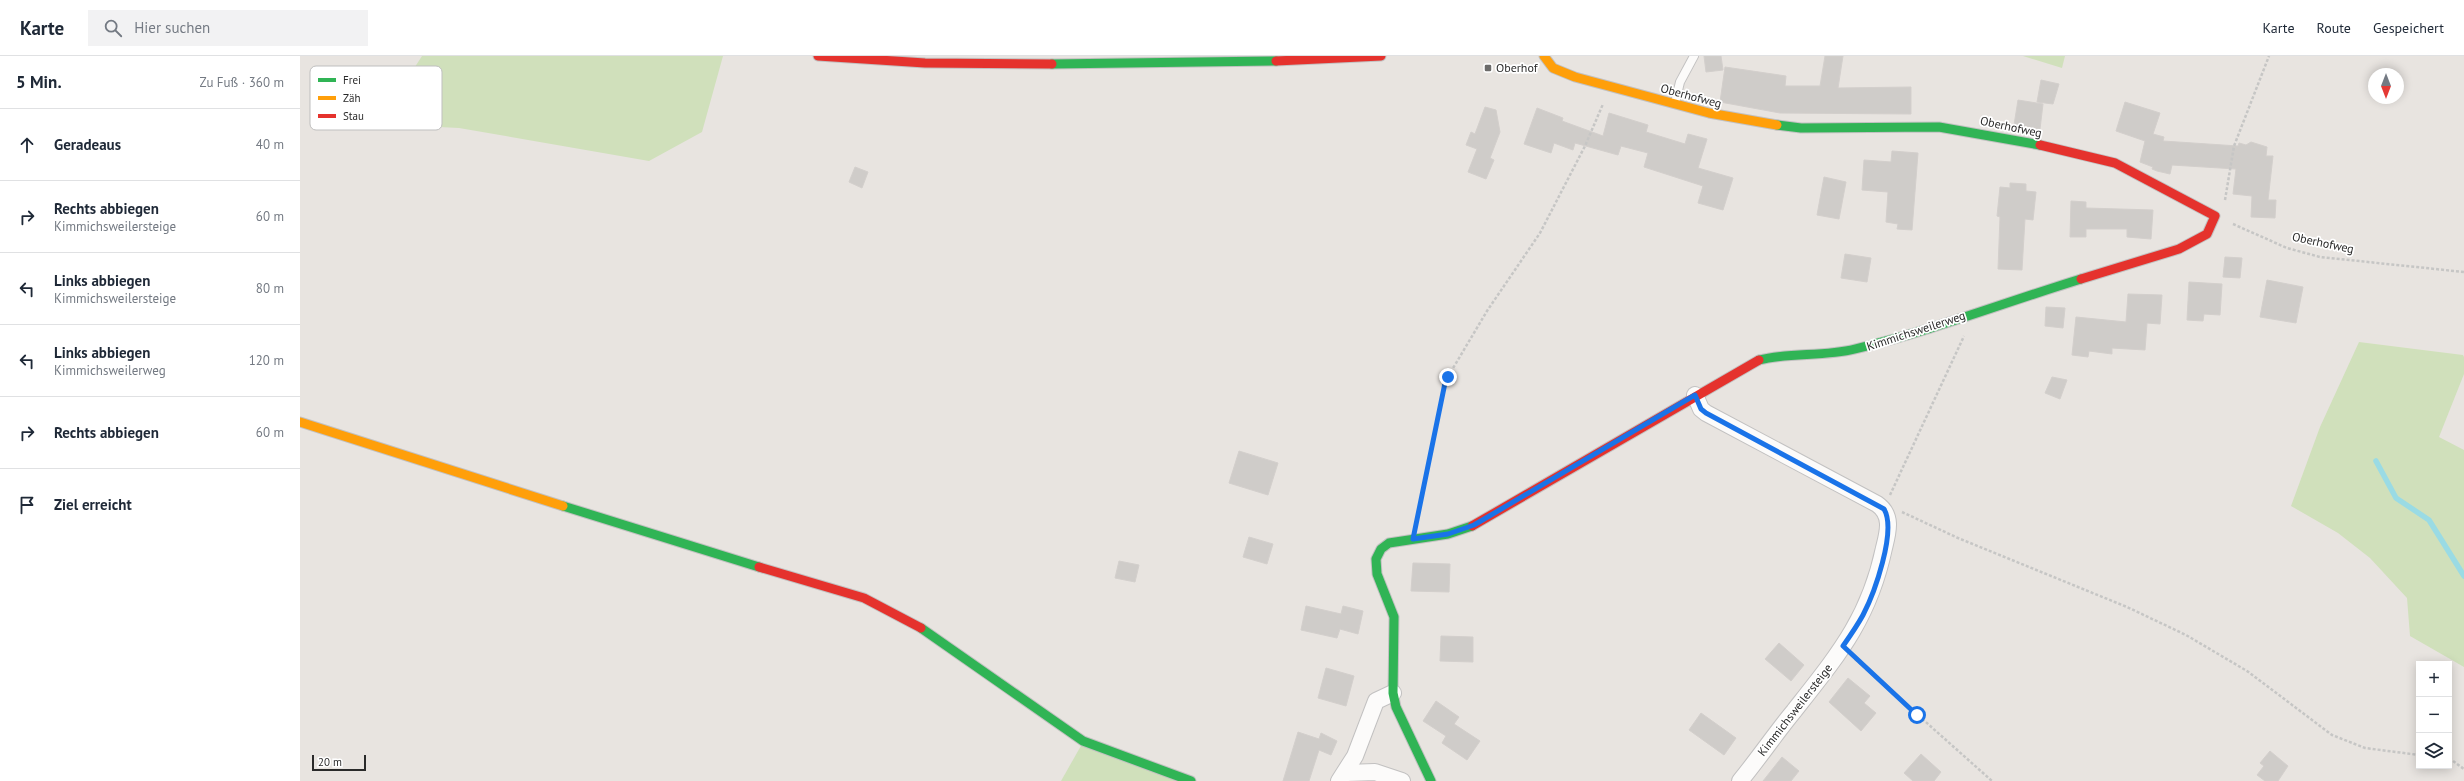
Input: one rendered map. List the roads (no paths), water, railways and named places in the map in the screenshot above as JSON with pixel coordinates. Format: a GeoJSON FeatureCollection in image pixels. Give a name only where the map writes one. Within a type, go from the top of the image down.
{"type":"FeatureCollection","features":[{"type":"Feature","properties":{"kind":"street"},"geometry":{"type":"LineString","coordinates":[[818,56],[915,63],[1019,65],[1168,63],[1381,56]]}},
{"type":"Feature","properties":{"kind":"street","name":"Oberhofweg"},"geometry":{"type":"LineString","coordinates":[[1544,56],[1549,64],[1561,73],[1726,118],[1779,126],[1939,127],[1972,131],[2073,151],[2115,163],[2218,217]]}},
{"type":"Feature","properties":{"kind":"street","name":"Kimmichsweilerweg"},"geometry":{"type":"LineString","coordinates":[[1431,781],[1396,708],[1393,693],[1394,617],[1377,574],[1376,559],[1380,549],[1389,543],[1448,534],[1474,525],[1734,372],[1761,359],[1788,354],[1862,349],[1971,313],[2179,249],[2207,234],[2218,217]]}},
{"type":"Feature","properties":{"kind":"street","name":"Kimmichsweilersteige"},"geometry":{"type":"LineString","coordinates":[[1695,395],[1701,409],[1706,413],[1884,509],[1888,525],[1878,576],[1863,615],[1843,646],[1740,781]]}},
{"type":"Feature","properties":{"kind":"street"},"geometry":{"type":"LineString","coordinates":[[300,422],[644,532],[864,598],[910,621],[1083,740],[1191,781]]}},
{"type":"Feature","properties":{"kind":"street"},"geometry":{"type":"LineString","coordinates":[[1342,777],[1374,704],[1380,699],[1393,693]]}},
{"type":"Feature","properties":{"kind":"street"},"geometry":{"type":"LineString","coordinates":[[1342,777],[1375,772],[1402,781]]}},
{"type":"Feature","properties":{"kind":"lane"},"geometry":{"type":"LineString","coordinates":[[1674,104],[1680,82],[1694,56]]}},
{"type":"Feature","properties":{"kind":"waterway"},"geometry":{"type":"LineString","coordinates":[[2376,461],[2396,498],[2429,520],[2464,576]]}},
{"type":"Feature","properties":{"kind":"place","name":"Oberhof"},"geometry":{"type":"Point","coordinates":[1488,68]}}]}
